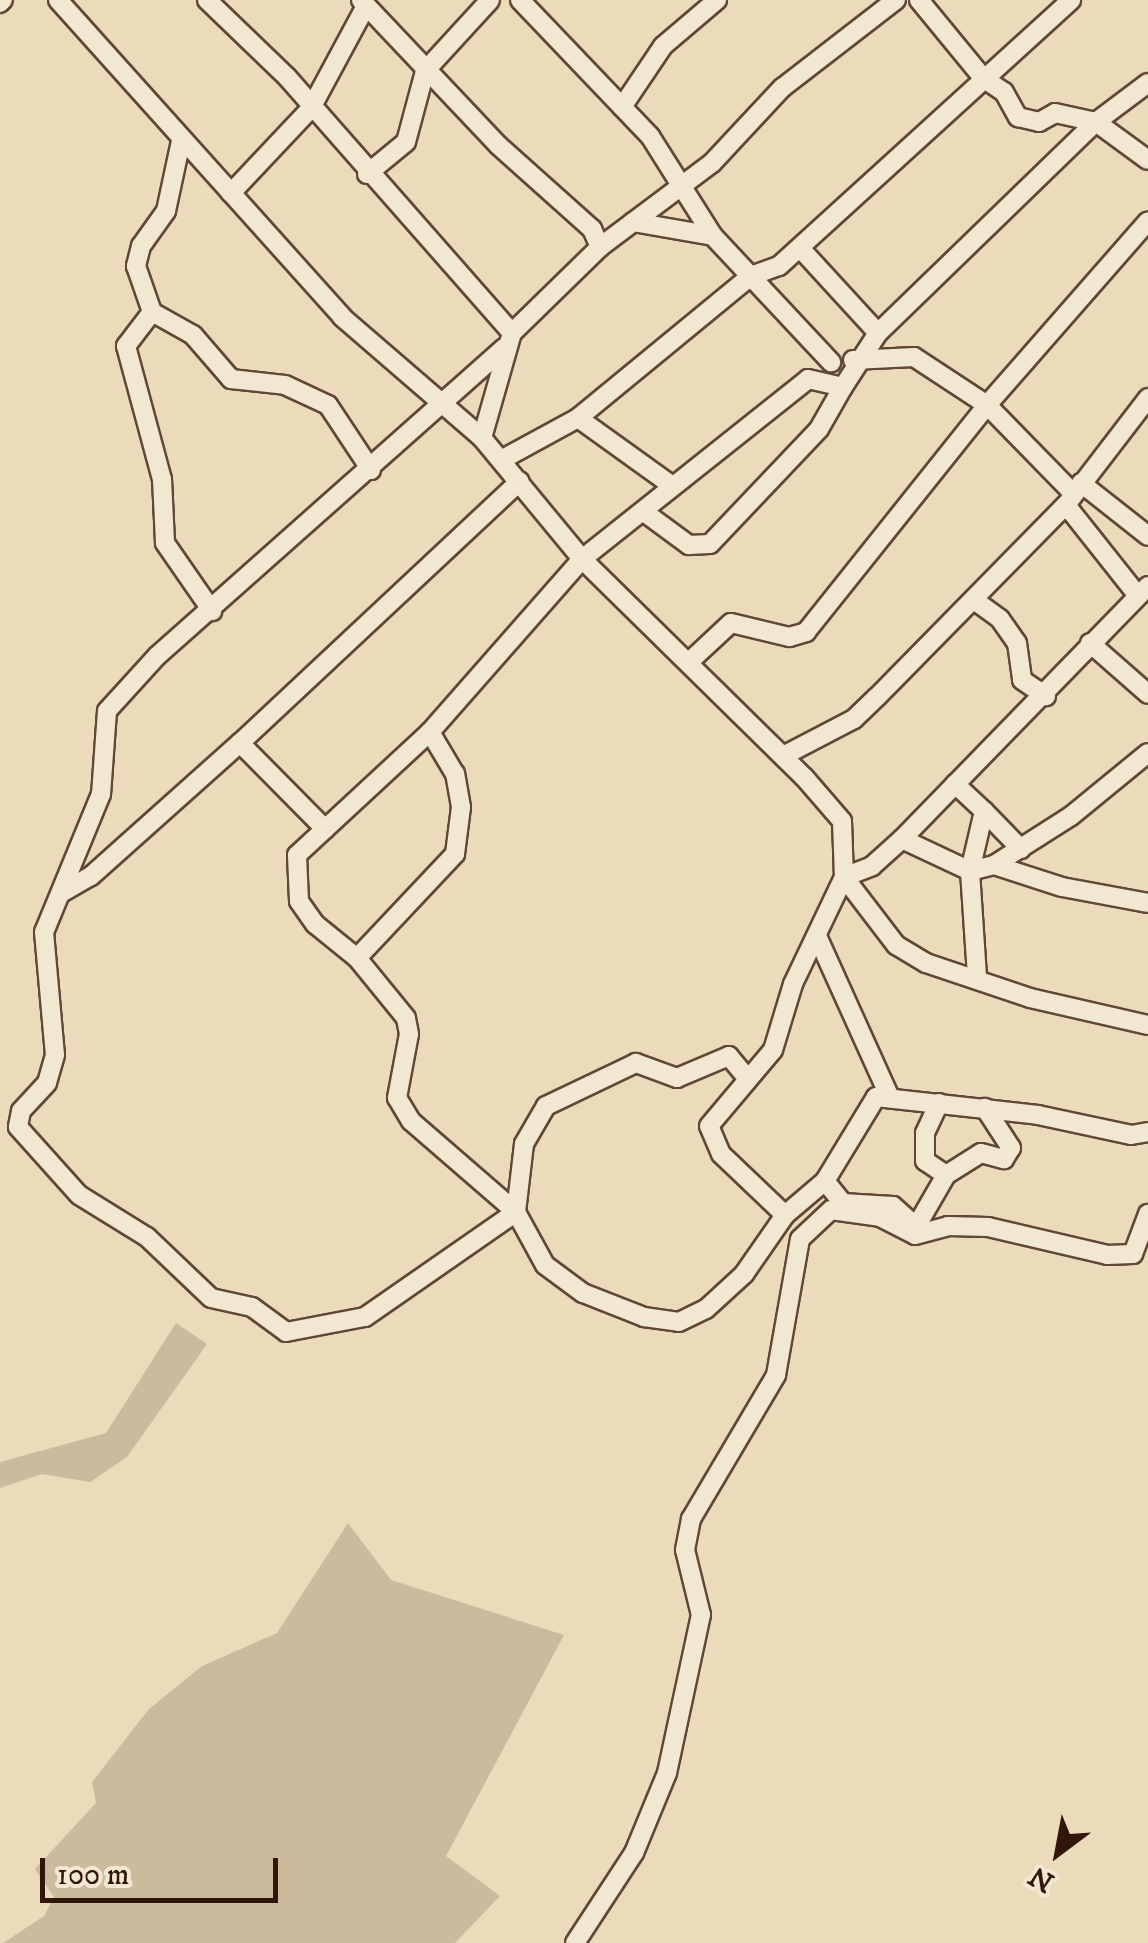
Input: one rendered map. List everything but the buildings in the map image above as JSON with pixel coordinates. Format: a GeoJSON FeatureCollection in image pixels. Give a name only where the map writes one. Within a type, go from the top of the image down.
{"type":"FeatureCollection","features":[{"type":"Feature","properties":{"kind":"street"},"geometry":{"type":"LineString","coordinates":[[58,0],[342,316],[482,438],[582,559],[783,756],[842,821],[844,877],[773,1050],[709,1126],[708,1137],[785,1215]]}},
{"type":"Feature","properties":{"kind":"street"},"geometry":{"type":"LineString","coordinates":[[207,0],[310,108],[508,340]]}},
{"type":"Feature","properties":{"kind":"street"},"geometry":{"type":"LineString","coordinates":[[367,174],[406,142],[425,72],[490,0]]}},
{"type":"Feature","properties":{"kind":"street"},"geometry":{"type":"LineString","coordinates":[[520,0],[622,107],[686,184],[714,236],[832,362]]}},
{"type":"Feature","properties":{"kind":"street"},"geometry":{"type":"LineString","coordinates":[[748,1079],[729,1056],[677,1078],[636,1062],[555,1098],[524,1144],[516,1212],[365,1317],[335,1326],[286,1332],[252,1306],[211,1298],[147,1236],[78,1194],[16,1124],[53,1066],[44,932],[102,794],[107,711],[157,656],[372,470],[600,247],[686,184],[782,88],[896,0]]}},
{"type":"Feature","properties":{"kind":"street"},"geometry":{"type":"LineString","coordinates":[[919,0],[983,78],[1004,92],[1018,117],[1039,122],[1054,113],[1096,122],[1148,160]]}},
{"type":"Feature","properties":{"kind":"street"},"geometry":{"type":"LineString","coordinates":[[501,460],[578,418],[751,276],[779,266],[1070,0]]}},
{"type":"Feature","properties":{"kind":"street"},"geometry":{"type":"LineString","coordinates":[[231,193],[310,108],[364,3],[425,72],[592,229],[600,247]]}},
{"type":"Feature","properties":{"kind":"street"},"geometry":{"type":"LineString","coordinates":[[622,107],[663,46],[706,4]]}},
{"type":"Feature","properties":{"kind":"street"},"geometry":{"type":"LineString","coordinates":[[644,512],[688,545],[708,545],[819,429],[878,333],[1096,122],[1148,83]]}},
{"type":"Feature","properties":{"kind":"street"},"geometry":{"type":"LineString","coordinates":[[181,140],[166,212],[141,246],[136,266],[152,312],[193,335],[231,380],[284,384],[328,405],[372,470]]}},
{"type":"Feature","properties":{"kind":"street"},"geometry":{"type":"LineString","coordinates":[[689,662],[731,623],[790,637],[806,632],[987,405],[1148,221]]}},
{"type":"Feature","properties":{"kind":"street"},"geometry":{"type":"LineString","coordinates":[[633,222],[714,236]]}},
{"type":"Feature","properties":{"kind":"street"},"geometry":{"type":"LineString","coordinates":[[800,248],[878,333]]}},
{"type":"Feature","properties":{"kind":"street"},"geometry":{"type":"LineString","coordinates":[[152,312],[126,346],[162,480],[166,543],[212,611]]}},
{"type":"Feature","properties":{"kind":"street"},"geometry":{"type":"LineString","coordinates":[[482,438],[508,340]]}},
{"type":"Feature","properties":{"kind":"street"},"geometry":{"type":"LineString","coordinates":[[844,877],[872,866],[902,839],[1046,696],[1143,591],[1073,493],[987,405],[914,356],[832,362],[670,484],[644,512],[582,559],[430,732],[296,855],[300,901],[315,924],[357,958],[406,1018],[397,1098],[412,1122],[516,1212],[530,1246],[566,1284],[659,1322],[706,1309],[744,1274],[785,1215],[826,1181],[852,1145],[870,1100],[890,1098],[985,1108],[1131,1135],[1148,1132]]}},
{"type":"Feature","properties":{"kind":"street"},"geometry":{"type":"LineString","coordinates":[[808,379],[842,387]]}},
{"type":"Feature","properties":{"kind":"street"},"geometry":{"type":"LineString","coordinates":[[783,756],[854,719],[974,600],[1073,493],[1148,398]]}},
{"type":"Feature","properties":{"kind":"street"},"geometry":{"type":"LineString","coordinates":[[578,418],[670,484]]}},
{"type":"Feature","properties":{"kind":"street"},"geometry":{"type":"LineString","coordinates":[[63,892],[90,876],[240,744],[520,481]]}},
{"type":"Feature","properties":{"kind":"street"},"geometry":{"type":"LineString","coordinates":[[1073,493],[1148,536]]}},
{"type":"Feature","properties":{"kind":"street"},"geometry":{"type":"LineString","coordinates":[[974,600],[1000,619],[1016,643],[1022,680],[1046,696]]}},
{"type":"Feature","properties":{"kind":"street"},"geometry":{"type":"LineString","coordinates":[[1090,644],[1148,694]]}},
{"type":"Feature","properties":{"kind":"street"},"geometry":{"type":"LineString","coordinates":[[357,958],[456,854],[461,807],[455,774],[430,732]]}},
{"type":"Feature","properties":{"kind":"street"},"geometry":{"type":"LineString","coordinates":[[240,744],[325,828]]}},
{"type":"Feature","properties":{"kind":"street"},"geometry":{"type":"LineString","coordinates":[[902,839],[970,871],[994,865],[1148,753]]}},
{"type":"Feature","properties":{"kind":"street"},"geometry":{"type":"LineString","coordinates":[[955,784],[1021,849]]}},
{"type":"Feature","properties":{"kind":"street"},"geometry":{"type":"LineString","coordinates":[[977,976],[970,871],[984,812]]}},
{"type":"Feature","properties":{"kind":"street"},"geometry":{"type":"LineString","coordinates":[[994,865],[1062,887],[1148,903]]}},
{"type":"Feature","properties":{"kind":"street"},"geometry":{"type":"LineString","coordinates":[[844,877],[907,954],[1030,998],[1148,1025]]}},
{"type":"Feature","properties":{"kind":"street"},"geometry":{"type":"LineString","coordinates":[[817,936],[890,1098]]}},
{"type":"Feature","properties":{"kind":"street"},"geometry":{"type":"LineString","coordinates":[[939,1103],[925,1133],[926,1161],[946,1174]]}},
{"type":"Feature","properties":{"kind":"street"},"geometry":{"type":"LineString","coordinates":[[826,1181],[842,1203],[893,1206],[913,1227],[946,1174],[981,1153],[1004,1159],[1011,1148],[985,1108]]}},
{"type":"Feature","properties":{"kind":"street"},"geometry":{"type":"LineString","coordinates":[[575,1943],[634,1853],[667,1772],[701,1615],[685,1550],[690,1519],[776,1375],[800,1239],[831,1210],[880,1217],[916,1235],[948,1226],[988,1228],[1107,1255],[1133,1254],[1148,1214]]}},
{"type":"Feature","properties":{"kind":"shaded area"},"geometry":{"type":"Polygon","coordinates":[[[176,1323],[207,1344],[127,1457],[90,1482],[42,1474],[0,1488],[0,1462],[106,1433],[176,1323]]]}},
{"type":"Feature","properties":{"kind":"shaded area"},"geometry":{"type":"Polygon","coordinates":[[[348,1523],[391,1580],[564,1635],[446,1856],[500,1896],[455,1943],[3,1943],[44,1916],[54,1897],[35,1869],[96,1803],[92,1782],[149,1709],[202,1666],[277,1633],[348,1523]]]}}]}
